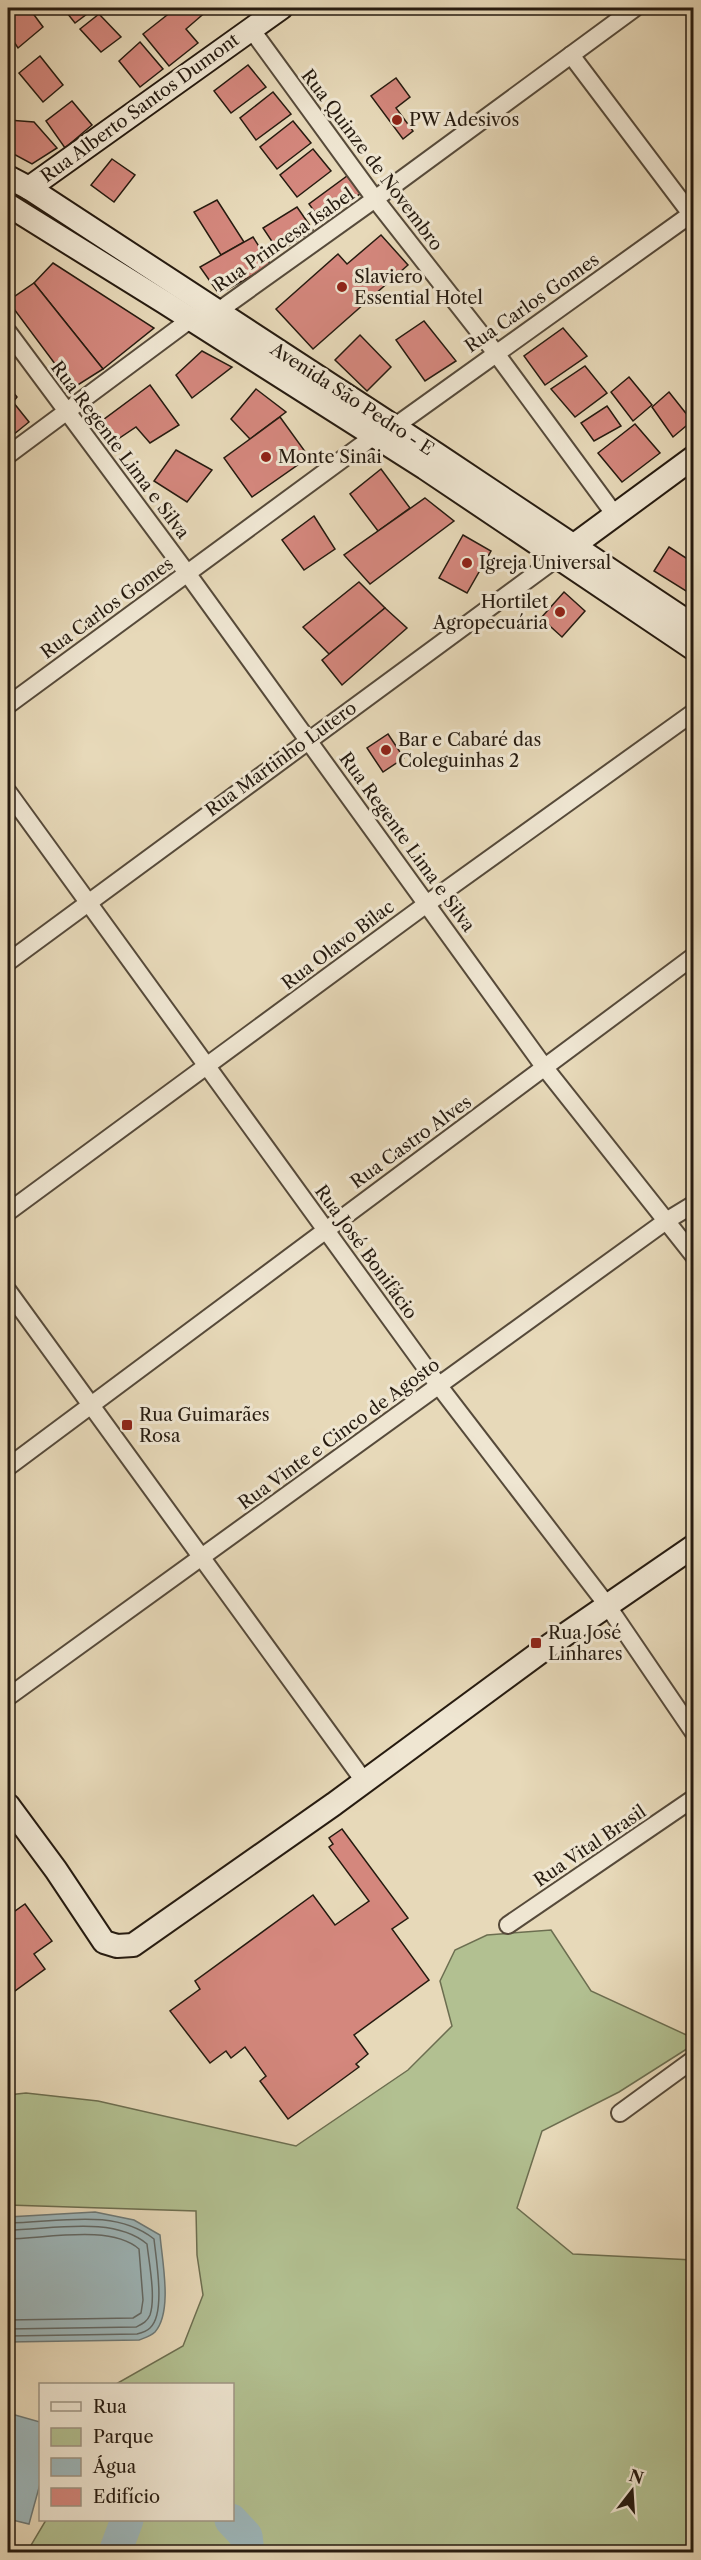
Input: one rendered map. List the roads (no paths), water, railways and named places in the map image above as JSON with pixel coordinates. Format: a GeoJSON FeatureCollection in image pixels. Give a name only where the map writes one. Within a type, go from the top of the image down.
{"type":"FeatureCollection","features":[{"type":"Feature","properties":{"kind":"main road","name":"Rua Alberto Santos Dumont"},"geometry":{"type":"LineString","coordinates":[[29,188],[281,8]]}},
{"type":"Feature","properties":{"kind":"main road","name":"Avenida São Pedro - E"},"geometry":{"type":"LineString","coordinates":[[8,177],[29,188],[217,312],[384,431],[565,552],[693,649]]}},
{"type":"Feature","properties":{"kind":"main road","name":"Avenida São Pedro - E"},"geometry":{"type":"LineString","coordinates":[[8,205],[192,319],[384,431]]}},
{"type":"Feature","properties":{"kind":"main road","name":"Rua Martinho Lutero"},"geometry":{"type":"LineString","coordinates":[[565,552],[693,457]]}},
{"type":"Feature","properties":{"kind":"main road","name":"Avenida São Pedro - E"},"geometry":{"type":"LineString","coordinates":[[565,552],[693,627]]}},
{"type":"Feature","properties":{"kind":"main road"},"geometry":{"type":"LineString","coordinates":[[8,1805],[56,1870],[104,1942],[117,1947],[133,1945],[607,1605],[693,1546]]}},
{"type":"Feature","properties":{"kind":"street","name":"Rua Princesa Isabel"},"geometry":{"type":"LineString","coordinates":[[217,312],[634,8]]}},
{"type":"Feature","properties":{"kind":"street","name":"Rua Quinze de Novembro"},"geometry":{"type":"LineString","coordinates":[[251,29],[375,199],[495,352],[615,515]]}},
{"type":"Feature","properties":{"kind":"street"},"geometry":{"type":"LineString","coordinates":[[571,55],[692,215]]}},
{"type":"Feature","properties":{"kind":"street","name":"Rua Carlos Gomes"},"geometry":{"type":"LineString","coordinates":[[8,705],[384,431],[692,215]]}},
{"type":"Feature","properties":{"kind":"street"},"geometry":{"type":"LineString","coordinates":[[8,454],[192,319]]}},
{"type":"Feature","properties":{"kind":"street","name":"Rua Regente Lima e Silva"},"geometry":{"type":"LineString","coordinates":[[8,332],[428,903],[544,1068],[693,1256]]}},
{"type":"Feature","properties":{"kind":"street","name":"Rua Martinho Lutero"},"geometry":{"type":"LineString","coordinates":[[8,962],[565,552]]}},
{"type":"Feature","properties":{"kind":"street","name":"Rua Olavo Bilac"},"geometry":{"type":"LineString","coordinates":[[8,1212],[428,903],[693,712]]}},
{"type":"Feature","properties":{"kind":"street","name":"Rua José Bonifácio"},"geometry":{"type":"LineString","coordinates":[[8,792],[438,1386],[607,1605],[693,1733]]}},
{"type":"Feature","properties":{"kind":"street","name":"Rua Castro Alves"},"geometry":{"type":"LineString","coordinates":[[8,1467],[693,956]]}},
{"type":"Feature","properties":{"kind":"street","name":"Rua Vinte e Cinco de Agosto"},"geometry":{"type":"LineString","coordinates":[[8,1697],[666,1221],[693,1204]]}},
{"type":"Feature","properties":{"kind":"street"},"geometry":{"type":"LineString","coordinates":[[8,1291],[364,1781]]}},
{"type":"Feature","properties":{"kind":"street","name":"Rua Vital Brasil"},"geometry":{"type":"LineString","coordinates":[[508,1925],[693,1798]]}},
{"type":"Feature","properties":{"kind":"street"},"geometry":{"type":"LineString","coordinates":[[620,2113],[693,2059]]}},
{"type":"Feature","properties":{"kind":"water"},"geometry":{"type":"Polygon","coordinates":[[[95,2212],[134,2220],[160,2235],[165,2299],[164,2312],[155,2332],[139,2340],[8,2342],[8,2217],[95,2212]]]}},
{"type":"Feature","properties":{"kind":"water"},"geometry":{"type":"Polygon","coordinates":[[[8,2413],[39,2422],[39,2488],[29,2524],[8,2519],[8,2413]]]}},
{"type":"Feature","properties":{"kind":"waterway"},"geometry":{"type":"LineString","coordinates":[[115,2552],[127,2521]]}},
{"type":"Feature","properties":{"kind":"waterway"},"geometry":{"type":"LineString","coordinates":[[232,2521],[246,2536],[248,2552]]}},
{"type":"Feature","properties":{"kind":"place","name":"PW Adesivos"},"geometry":{"type":"Point","coordinates":[397,120]}},
{"type":"Feature","properties":{"kind":"place","name":"Slaviero Essential Hotel"},"geometry":{"type":"Point","coordinates":[342,287]}},
{"type":"Feature","properties":{"kind":"place","name":"Monte Sinai"},"geometry":{"type":"Point","coordinates":[266,457]}},
{"type":"Feature","properties":{"kind":"place","name":"Igreja Universal"},"geometry":{"type":"Point","coordinates":[467,563]}},
{"type":"Feature","properties":{"kind":"place","name":"Hortilet Agropecuária"},"geometry":{"type":"Point","coordinates":[560,612]}},
{"type":"Feature","properties":{"kind":"place","name":"Bar e Cabaré das Coleguinhas 2"},"geometry":{"type":"Point","coordinates":[386,750]}},
{"type":"Feature","properties":{"kind":"place","name":"Rua Guimarães Rosa"},"geometry":{"type":"Point","coordinates":[127,1425]}},
{"type":"Feature","properties":{"kind":"place","name":"Rua José Linhares"},"geometry":{"type":"Point","coordinates":[536,1643]}}]}
